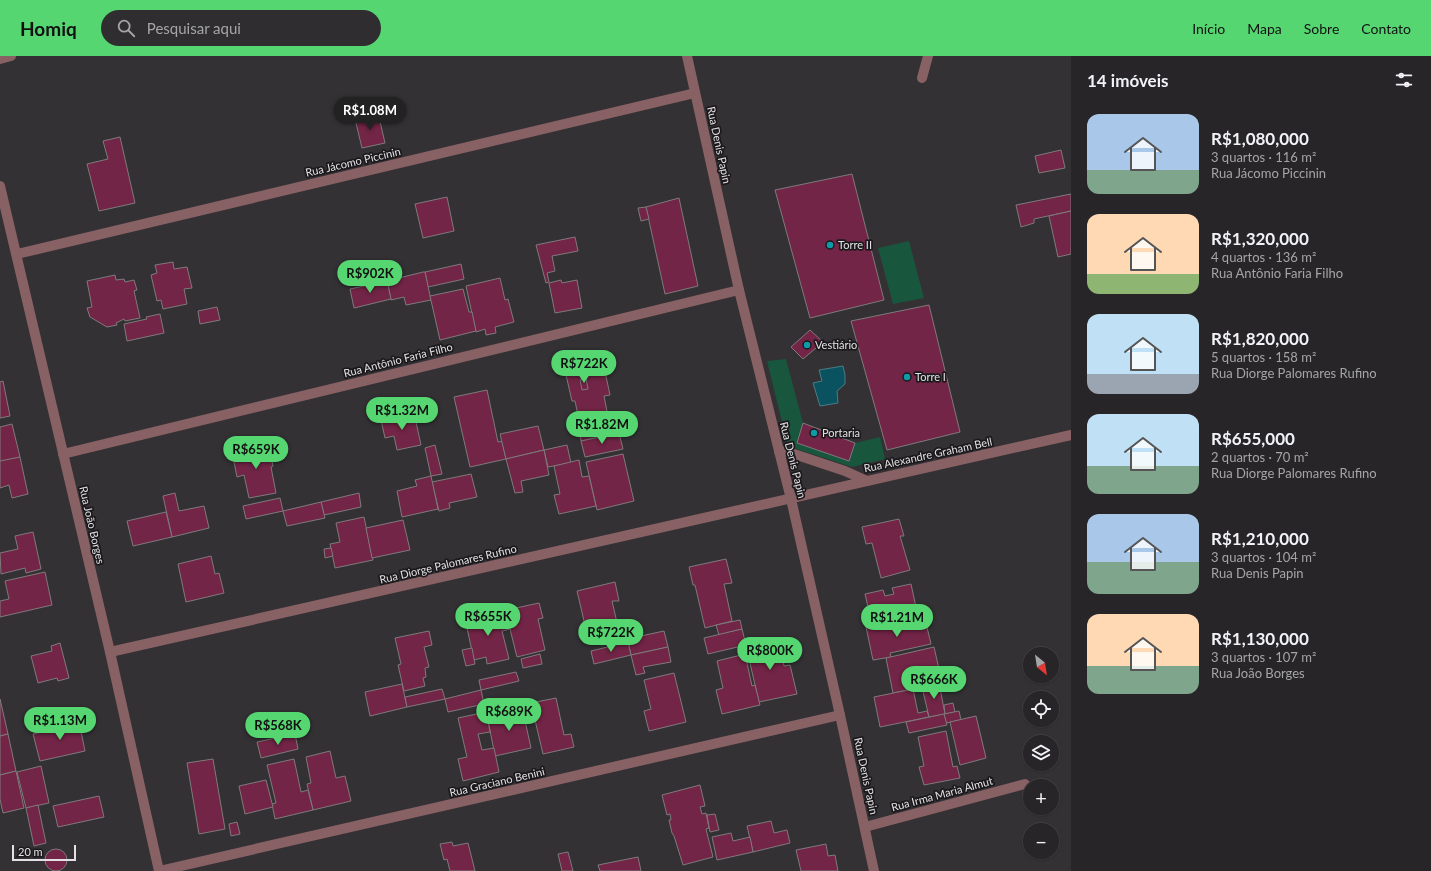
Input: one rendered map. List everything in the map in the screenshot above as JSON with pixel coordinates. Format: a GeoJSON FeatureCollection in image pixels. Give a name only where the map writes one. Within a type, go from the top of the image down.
{"type":"FeatureCollection","features":[{"type":"Feature","properties":{"kind":"street"},"geometry":{"type":"LineString","coordinates":[[0,59],[11,56]]}},
{"type":"Feature","properties":{"kind":"street","name":"Rua Denis Papin"},"geometry":{"type":"LineString","coordinates":[[687,56],[739,290],[779,452],[874,871]]}},
{"type":"Feature","properties":{"kind":"street"},"geometry":{"type":"LineString","coordinates":[[922,78],[928,56]]}},
{"type":"Feature","properties":{"kind":"street","name":"Rua Jácomo Piccinin"},"geometry":{"type":"LineString","coordinates":[[16,254],[695,93]]}},
{"type":"Feature","properties":{"kind":"street","name":"Rua João Borges"},"geometry":{"type":"LineString","coordinates":[[0,186],[110,652],[159,871]]}},
{"type":"Feature","properties":{"kind":"street","name":"Rua Antônio Faria Filho"},"geometry":{"type":"LineString","coordinates":[[63,454],[739,290]]}},
{"type":"Feature","properties":{"kind":"street","name":"Rua Alexandre Graham Bell"},"geometry":{"type":"LineString","coordinates":[[790,500],[1071,435]]}},
{"type":"Feature","properties":{"kind":"street"},"geometry":{"type":"LineString","coordinates":[[779,452],[785,451],[845,471],[867,481]]}},
{"type":"Feature","properties":{"kind":"street","name":"Rua Diorge Palomares Rufino"},"geometry":{"type":"LineString","coordinates":[[110,652],[790,500]]}},
{"type":"Feature","properties":{"kind":"street","name":"Rua Graciano Benini"},"geometry":{"type":"LineString","coordinates":[[159,871],[840,716]]}},
{"type":"Feature","properties":{"kind":"street","name":"Rua Irma Maria Almut"},"geometry":{"type":"LineString","coordinates":[[865,827],[1023,785]]}},
{"type":"Feature","properties":{"kind":"green space"},"geometry":{"type":"Polygon","coordinates":[[[909,241],[924,298],[893,304],[878,248],[909,241]]]}},
{"type":"Feature","properties":{"kind":"green space"},"geometry":{"type":"Polygon","coordinates":[[[786,359],[803,423],[855,443],[880,437],[885,459],[852,467],[788,446],[767,361],[786,359]]]}},
{"type":"Feature","properties":{"kind":"water"},"geometry":{"type":"Polygon","coordinates":[[[843,366],[845,384],[837,391],[838,403],[820,406],[813,383],[822,381],[819,370],[843,366]]]}},
{"type":"Feature","properties":{"kind":"building"},"geometry":{"type":"Polygon","coordinates":[[[378,113],[385,143],[362,148],[355,119],[378,113]]]}},
{"type":"Feature","properties":{"kind":"building"},"geometry":{"type":"Polygon","coordinates":[[[120,137],[135,203],[99,211],[87,164],[108,159],[103,141],[120,137]]]}},
{"type":"Feature","properties":{"kind":"building"},"geometry":{"type":"Polygon","coordinates":[[[1061,150],[1065,168],[1039,173],[1035,156],[1061,150]]]}},
{"type":"Feature","properties":{"kind":"building","name":"Torre II"},"geometry":{"type":"Polygon","coordinates":[[[852,174],[884,300],[810,318],[775,190],[852,174]]]}},
{"type":"Feature","properties":{"kind":"building"},"geometry":{"type":"Polygon","coordinates":[[[1071,194],[1071,211],[1034,219],[1034,223],[1021,227],[1016,205],[1071,194]]]}},
{"type":"Feature","properties":{"kind":"building"},"geometry":{"type":"Polygon","coordinates":[[[447,197],[454,231],[423,238],[415,204],[447,197]]]}},
{"type":"Feature","properties":{"kind":"building"},"geometry":{"type":"Polygon","coordinates":[[[679,198],[698,286],[665,294],[646,207],[679,198]]]}},
{"type":"Feature","properties":{"kind":"building"},"geometry":{"type":"Polygon","coordinates":[[[646,207],[649,219],[641,221],[638,208],[646,207]]]}},
{"type":"Feature","properties":{"kind":"building"},"geometry":{"type":"Polygon","coordinates":[[[1071,211],[1071,254],[1058,257],[1049,216],[1071,211]]]}},
{"type":"Feature","properties":{"kind":"building"},"geometry":{"type":"Polygon","coordinates":[[[575,237],[578,251],[552,256],[555,271],[547,273],[549,282],[546,283],[536,245],[575,237]]]}},
{"type":"Feature","properties":{"kind":"building"},"geometry":{"type":"Polygon","coordinates":[[[173,262],[174,269],[187,267],[192,288],[184,289],[187,304],[163,309],[161,300],[157,301],[151,275],[157,273],[155,265],[173,262]]]}},
{"type":"Feature","properties":{"kind":"building"},"geometry":{"type":"Polygon","coordinates":[[[461,264],[464,279],[428,287],[425,272],[461,264]]]}},
{"type":"Feature","properties":{"kind":"building"},"geometry":{"type":"Polygon","coordinates":[[[425,272],[431,300],[406,305],[404,297],[391,300],[387,281],[425,272]]]}},
{"type":"Feature","properties":{"kind":"building"},"geometry":{"type":"Polygon","coordinates":[[[115,275],[116,280],[124,279],[125,282],[134,280],[137,290],[134,291],[140,318],[125,321],[124,319],[116,323],[117,325],[107,327],[90,317],[87,308],[92,307],[87,281],[115,275]]]}},
{"type":"Feature","properties":{"kind":"building"},"geometry":{"type":"Polygon","coordinates":[[[500,278],[505,300],[508,299],[514,322],[495,327],[496,333],[486,335],[485,329],[476,332],[466,286],[500,278]]]}},
{"type":"Feature","properties":{"kind":"building"},"geometry":{"type":"Polygon","coordinates":[[[561,280],[562,283],[577,280],[582,308],[555,313],[549,283],[561,280]]]}},
{"type":"Feature","properties":{"kind":"building"},"geometry":{"type":"Polygon","coordinates":[[[387,281],[391,299],[354,308],[350,289],[387,281]]]}},
{"type":"Feature","properties":{"kind":"building"},"geometry":{"type":"Polygon","coordinates":[[[463,289],[469,312],[472,312],[476,331],[440,340],[430,296],[463,289]]]}},
{"type":"Feature","properties":{"kind":"building","name":"Torre I"},"geometry":{"type":"Polygon","coordinates":[[[929,305],[960,432],[887,450],[851,321],[929,305]]]}},
{"type":"Feature","properties":{"kind":"building"},"geometry":{"type":"Polygon","coordinates":[[[217,307],[220,320],[200,324],[198,311],[217,307]]]}},
{"type":"Feature","properties":{"kind":"building"},"geometry":{"type":"Polygon","coordinates":[[[160,314],[164,333],[127,341],[124,324],[147,319],[146,317],[160,314]]]}},
{"type":"Feature","properties":{"kind":"building","name":"Vestiário"},"geometry":{"type":"Polygon","coordinates":[[[810,330],[823,342],[803,359],[791,347],[810,330]]]}},
{"type":"Feature","properties":{"kind":"building"},"geometry":{"type":"Polygon","coordinates":[[[604,367],[610,395],[604,396],[609,422],[616,421],[619,433],[581,441],[580,434],[582,434],[575,401],[572,401],[566,375],[604,367]]]}},
{"type":"Feature","properties":{"kind":"building"},"geometry":{"type":"Polygon","coordinates":[[[586,378],[588,389],[582,390],[580,380],[586,378]]]}},
{"type":"Feature","properties":{"kind":"building"},"geometry":{"type":"Polygon","coordinates":[[[3,381],[10,416],[0,418],[0,382],[3,381]]]}},
{"type":"Feature","properties":{"kind":"building"},"geometry":{"type":"Polygon","coordinates":[[[487,390],[498,442],[502,441],[506,459],[470,467],[454,397],[487,390]]]}},
{"type":"Feature","properties":{"kind":"building"},"geometry":{"type":"Polygon","coordinates":[[[414,413],[421,445],[397,450],[394,436],[385,438],[381,420],[414,413]]]}},
{"type":"Feature","properties":{"kind":"building","name":"Portaria"},"geometry":{"type":"Polygon","coordinates":[[[803,423],[855,443],[849,461],[797,443],[803,423]]]}},
{"type":"Feature","properties":{"kind":"building"},"geometry":{"type":"Polygon","coordinates":[[[12,424],[20,457],[0,462],[0,427],[12,424]]]}},
{"type":"Feature","properties":{"kind":"building"},"geometry":{"type":"Polygon","coordinates":[[[538,426],[544,450],[506,459],[500,434],[538,426]]]}},
{"type":"Feature","properties":{"kind":"building"},"geometry":{"type":"Polygon","coordinates":[[[619,433],[623,449],[585,457],[581,441],[619,433]]]}},
{"type":"Feature","properties":{"kind":"building"},"geometry":{"type":"Polygon","coordinates":[[[268,444],[273,466],[271,467],[276,493],[249,498],[244,475],[237,477],[232,452],[268,444]]]}},
{"type":"Feature","properties":{"kind":"building"},"geometry":{"type":"Polygon","coordinates":[[[435,445],[442,474],[431,476],[425,448],[435,445]]]}},
{"type":"Feature","properties":{"kind":"building"},"geometry":{"type":"Polygon","coordinates":[[[567,445],[571,463],[548,467],[544,450],[567,445]]]}},
{"type":"Feature","properties":{"kind":"building"},"geometry":{"type":"Polygon","coordinates":[[[544,450],[549,475],[521,481],[523,492],[515,493],[506,459],[544,450]]]}},
{"type":"Feature","properties":{"kind":"building"},"geometry":{"type":"Polygon","coordinates":[[[623,454],[634,501],[597,510],[586,462],[623,454]]]}},
{"type":"Feature","properties":{"kind":"building"},"geometry":{"type":"Polygon","coordinates":[[[20,457],[28,494],[12,498],[9,485],[0,488],[0,461],[20,457]]]}},
{"type":"Feature","properties":{"kind":"building"},"geometry":{"type":"Polygon","coordinates":[[[579,460],[582,477],[589,476],[596,506],[559,514],[554,495],[560,494],[554,466],[579,460]]]}},
{"type":"Feature","properties":{"kind":"building"},"geometry":{"type":"Polygon","coordinates":[[[471,474],[477,497],[449,503],[450,508],[439,511],[432,482],[471,474]]]}},
{"type":"Feature","properties":{"kind":"building"},"geometry":{"type":"Polygon","coordinates":[[[431,476],[438,509],[402,517],[397,491],[417,486],[415,480],[431,476]]]}},
{"type":"Feature","properties":{"kind":"building"},"geometry":{"type":"Polygon","coordinates":[[[175,493],[179,511],[204,506],[209,528],[172,537],[163,496],[175,493]]]}},
{"type":"Feature","properties":{"kind":"building"},"geometry":{"type":"Polygon","coordinates":[[[359,493],[361,507],[324,515],[321,502],[359,493]]]}},
{"type":"Feature","properties":{"kind":"building"},"geometry":{"type":"Polygon","coordinates":[[[280,498],[283,511],[246,519],[243,506],[280,498]]]}},
{"type":"Feature","properties":{"kind":"building"},"geometry":{"type":"Polygon","coordinates":[[[321,502],[325,518],[287,526],[283,511],[321,502]]]}},
{"type":"Feature","properties":{"kind":"building"},"geometry":{"type":"Polygon","coordinates":[[[166,512],[172,537],[133,546],[127,521],[166,512]]]}},
{"type":"Feature","properties":{"kind":"building"},"geometry":{"type":"Polygon","coordinates":[[[364,517],[373,560],[335,568],[330,544],[340,542],[336,523],[364,517]]]}},
{"type":"Feature","properties":{"kind":"building"},"geometry":{"type":"Polygon","coordinates":[[[899,519],[904,536],[900,536],[910,570],[881,578],[872,543],[866,544],[862,527],[899,519]]]}},
{"type":"Feature","properties":{"kind":"building"},"geometry":{"type":"Polygon","coordinates":[[[403,520],[410,550],[372,558],[366,528],[403,520]]]}},
{"type":"Feature","properties":{"kind":"building"},"geometry":{"type":"Polygon","coordinates":[[[33,532],[41,569],[26,573],[25,568],[1,574],[0,553],[18,549],[15,536],[33,532]]]}},
{"type":"Feature","properties":{"kind":"building"},"geometry":{"type":"Polygon","coordinates":[[[331,548],[333,556],[325,558],[324,549],[331,548]]]}},
{"type":"Feature","properties":{"kind":"building"},"geometry":{"type":"Polygon","coordinates":[[[211,556],[215,574],[219,573],[224,593],[186,602],[178,564],[211,556]]]}},
{"type":"Feature","properties":{"kind":"building"},"geometry":{"type":"Polygon","coordinates":[[[726,559],[732,583],[724,584],[732,621],[705,628],[695,585],[693,585],[689,567],[726,559]]]}},
{"type":"Feature","properties":{"kind":"building"},"geometry":{"type":"Polygon","coordinates":[[[45,572],[52,605],[0,617],[0,601],[9,599],[5,581],[45,572]]]}},
{"type":"Feature","properties":{"kind":"building"},"geometry":{"type":"Polygon","coordinates":[[[615,582],[619,601],[612,601],[618,627],[614,628],[617,641],[601,645],[599,639],[589,642],[577,591],[615,582]]]}},
{"type":"Feature","properties":{"kind":"building"},"geometry":{"type":"Polygon","coordinates":[[[911,584],[917,612],[912,614],[913,616],[904,618],[903,612],[871,620],[865,594],[883,590],[885,596],[894,594],[892,588],[911,584]]]}},
{"type":"Feature","properties":{"kind":"building"},"geometry":{"type":"Polygon","coordinates":[[[539,603],[543,618],[538,619],[545,650],[517,657],[510,629],[506,630],[502,611],[539,603]]]}},
{"type":"Feature","properties":{"kind":"building"},"geometry":{"type":"Polygon","coordinates":[[[502,611],[507,630],[502,631],[509,659],[487,664],[486,657],[474,660],[465,619],[502,611]]]}},
{"type":"Feature","properties":{"kind":"building"},"geometry":{"type":"Polygon","coordinates":[[[925,619],[931,644],[890,653],[891,657],[873,660],[866,627],[883,623],[884,628],[925,619]]]}},
{"type":"Feature","properties":{"kind":"building"},"geometry":{"type":"Polygon","coordinates":[[[740,620],[742,629],[719,635],[716,625],[740,620]]]}},
{"type":"Feature","properties":{"kind":"building"},"geometry":{"type":"Polygon","coordinates":[[[742,629],[746,645],[708,654],[704,638],[742,629]]]}},
{"type":"Feature","properties":{"kind":"building"},"geometry":{"type":"Polygon","coordinates":[[[429,631],[432,645],[424,647],[429,667],[425,668],[426,677],[423,678],[425,686],[404,691],[398,665],[401,664],[395,638],[429,631]]]}},
{"type":"Feature","properties":{"kind":"building"},"geometry":{"type":"Polygon","coordinates":[[[664,631],[668,647],[631,655],[627,639],[664,631]]]}},
{"type":"Feature","properties":{"kind":"building"},"geometry":{"type":"Polygon","coordinates":[[[778,639],[784,666],[790,665],[797,694],[759,702],[746,646],[778,639]]]}},
{"type":"Feature","properties":{"kind":"building"},"geometry":{"type":"Polygon","coordinates":[[[628,642],[631,655],[594,664],[591,651],[628,642]]]}},
{"type":"Feature","properties":{"kind":"building"},"geometry":{"type":"Polygon","coordinates":[[[60,643],[69,678],[58,681],[57,678],[38,683],[31,656],[52,651],[51,646],[60,643]]]}},
{"type":"Feature","properties":{"kind":"building"},"geometry":{"type":"Polygon","coordinates":[[[668,647],[671,662],[643,667],[645,673],[636,675],[631,655],[668,647]]]}},
{"type":"Feature","properties":{"kind":"building"},"geometry":{"type":"Polygon","coordinates":[[[934,647],[941,678],[912,684],[913,689],[893,693],[886,658],[934,647]]]}},
{"type":"Feature","properties":{"kind":"building"},"geometry":{"type":"Polygon","coordinates":[[[472,648],[475,664],[466,666],[462,650],[472,648]]]}},
{"type":"Feature","properties":{"kind":"building"},"geometry":{"type":"Polygon","coordinates":[[[540,654],[542,664],[523,668],[521,659],[540,654]]]}},
{"type":"Feature","properties":{"kind":"building"},"geometry":{"type":"Polygon","coordinates":[[[745,654],[752,686],[755,685],[760,705],[722,714],[716,690],[723,688],[717,661],[745,654]]]}},
{"type":"Feature","properties":{"kind":"building"},"geometry":{"type":"Polygon","coordinates":[[[516,672],[519,681],[481,690],[479,680],[516,672]]]}},
{"type":"Feature","properties":{"kind":"building"},"geometry":{"type":"Polygon","coordinates":[[[674,673],[686,722],[649,731],[644,711],[651,709],[644,680],[674,673]]]}},
{"type":"Feature","properties":{"kind":"building"},"geometry":{"type":"Polygon","coordinates":[[[939,683],[945,714],[929,717],[922,687],[939,683]]]}},
{"type":"Feature","properties":{"kind":"building"},"geometry":{"type":"Polygon","coordinates":[[[402,684],[407,707],[370,716],[365,692],[402,684]]]}},
{"type":"Feature","properties":{"kind":"building"},"geometry":{"type":"Polygon","coordinates":[[[442,689],[445,699],[407,707],[405,697],[442,689]]]}},
{"type":"Feature","properties":{"kind":"building"},"geometry":{"type":"Polygon","coordinates":[[[913,689],[918,713],[927,711],[929,717],[880,727],[874,697],[913,689]]]}},
{"type":"Feature","properties":{"kind":"building"},"geometry":{"type":"Polygon","coordinates":[[[481,690],[484,704],[448,712],[445,699],[481,690]]]}},
{"type":"Feature","properties":{"kind":"building"},"geometry":{"type":"Polygon","coordinates":[[[556,698],[564,735],[571,734],[574,747],[543,754],[531,703],[556,698]]]}},
{"type":"Feature","properties":{"kind":"building"},"geometry":{"type":"Polygon","coordinates":[[[0,699],[8,734],[0,736],[0,699]]]}},
{"type":"Feature","properties":{"kind":"building"},"geometry":{"type":"Polygon","coordinates":[[[953,703],[955,712],[945,714],[944,705],[953,703]]]}},
{"type":"Feature","properties":{"kind":"building"},"geometry":{"type":"Polygon","coordinates":[[[522,707],[531,748],[495,756],[487,715],[522,707]]]}},
{"type":"Feature","properties":{"kind":"building"},"geometry":{"type":"Polygon","coordinates":[[[959,711],[961,720],[946,723],[944,714],[959,711]]]}},
{"type":"Feature","properties":{"kind":"building"},"geometry":{"type":"Polygon","coordinates":[[[486,712],[490,732],[478,734],[482,750],[494,748],[499,772],[463,781],[458,759],[467,757],[458,718],[486,712]]]}},
{"type":"Feature","properties":{"kind":"building"},"geometry":{"type":"Polygon","coordinates":[[[944,714],[947,725],[909,733],[906,722],[944,714]]]}},
{"type":"Feature","properties":{"kind":"building"},"geometry":{"type":"Polygon","coordinates":[[[976,716],[986,758],[960,765],[950,722],[976,716]]]}},
{"type":"Feature","properties":{"kind":"building"},"geometry":{"type":"Polygon","coordinates":[[[78,717],[85,751],[40,761],[33,734],[64,727],[63,721],[78,717]]]}},
{"type":"Feature","properties":{"kind":"building"},"geometry":{"type":"Polygon","coordinates":[[[946,731],[953,767],[957,766],[960,778],[924,785],[919,767],[924,766],[918,737],[946,731]]]}},
{"type":"Feature","properties":{"kind":"building"},"geometry":{"type":"Polygon","coordinates":[[[8,734],[16,771],[0,775],[0,736],[8,734]]]}},
{"type":"Feature","properties":{"kind":"building"},"geometry":{"type":"Polygon","coordinates":[[[295,734],[298,749],[261,758],[257,742],[295,734]]]}},
{"type":"Feature","properties":{"kind":"building"},"geometry":{"type":"Polygon","coordinates":[[[330,751],[336,778],[345,776],[351,801],[313,810],[307,784],[311,783],[306,757],[330,751]]]}},
{"type":"Feature","properties":{"kind":"building"},"geometry":{"type":"Polygon","coordinates":[[[213,759],[225,829],[199,834],[187,763],[213,759]]]}},
{"type":"Feature","properties":{"kind":"building"},"geometry":{"type":"Polygon","coordinates":[[[294,759],[301,792],[308,790],[313,810],[275,819],[272,804],[276,803],[267,765],[294,759]]]}},
{"type":"Feature","properties":{"kind":"building"},"geometry":{"type":"Polygon","coordinates":[[[41,766],[49,803],[26,808],[17,772],[41,766]]]}},
{"type":"Feature","properties":{"kind":"building"},"geometry":{"type":"Polygon","coordinates":[[[16,771],[24,808],[3,813],[0,799],[0,775],[16,771]]]}},
{"type":"Feature","properties":{"kind":"building"},"geometry":{"type":"Polygon","coordinates":[[[266,780],[273,807],[245,814],[239,786],[266,780]]]}},
{"type":"Feature","properties":{"kind":"building"},"geometry":{"type":"Polygon","coordinates":[[[700,785],[705,806],[700,807],[702,814],[706,813],[709,828],[706,829],[713,857],[683,865],[672,833],[669,820],[671,820],[670,814],[667,815],[662,795],[700,785]]]}},
{"type":"Feature","properties":{"kind":"building"},"geometry":{"type":"Polygon","coordinates":[[[99,796],[104,817],[58,827],[53,806],[99,796]]]}},
{"type":"Feature","properties":{"kind":"building"},"geometry":{"type":"Polygon","coordinates":[[[38,805],[46,843],[34,846],[26,808],[38,805]]]}},
{"type":"Feature","properties":{"kind":"building"},"geometry":{"type":"Polygon","coordinates":[[[715,814],[719,830],[710,832],[707,815],[715,814]]]}},
{"type":"Feature","properties":{"kind":"building"},"geometry":{"type":"Polygon","coordinates":[[[771,821],[774,833],[787,830],[790,843],[753,852],[747,826],[771,821]]]}},
{"type":"Feature","properties":{"kind":"building"},"geometry":{"type":"Polygon","coordinates":[[[237,822],[240,834],[231,836],[229,824],[237,822]]]}},
{"type":"Feature","properties":{"kind":"building"},"geometry":{"type":"Polygon","coordinates":[[[731,833],[733,841],[750,837],[753,852],[717,860],[712,837],[731,833]]]}},
{"type":"Feature","properties":{"kind":"building"},"geometry":{"type":"Polygon","coordinates":[[[452,842],[453,846],[468,843],[475,871],[450,871],[447,859],[444,860],[440,844],[452,842]]]}},
{"type":"Feature","properties":{"kind":"building"},"geometry":{"type":"Polygon","coordinates":[[[826,844],[828,856],[835,855],[838,871],[801,871],[796,850],[826,844]]]}},
{"type":"Feature","properties":{"kind":"building"},"geometry":{"type":"Polygon","coordinates":[[[52,849],[60,849],[67,856],[67,864],[60,871],[52,871],[45,864],[45,856],[52,849]]]}},
{"type":"Feature","properties":{"kind":"building"},"geometry":{"type":"Polygon","coordinates":[[[568,852],[573,871],[562,871],[558,854],[568,852]]]}},
{"type":"Feature","properties":{"kind":"building"},"geometry":{"type":"Polygon","coordinates":[[[638,857],[641,871],[600,871],[598,865],[638,857]]]}},
{"type":"Feature","properties":{"kind":"place","name":"Torre II"},"geometry":{"type":"Point","coordinates":[830,245]}},
{"type":"Feature","properties":{"kind":"place","name":"Vestiário"},"geometry":{"type":"Point","coordinates":[807,345]}},
{"type":"Feature","properties":{"kind":"place","name":"Torre I"},"geometry":{"type":"Point","coordinates":[907,377]}},
{"type":"Feature","properties":{"kind":"place","name":"Portaria"},"geometry":{"type":"Point","coordinates":[814,433]}}]}
